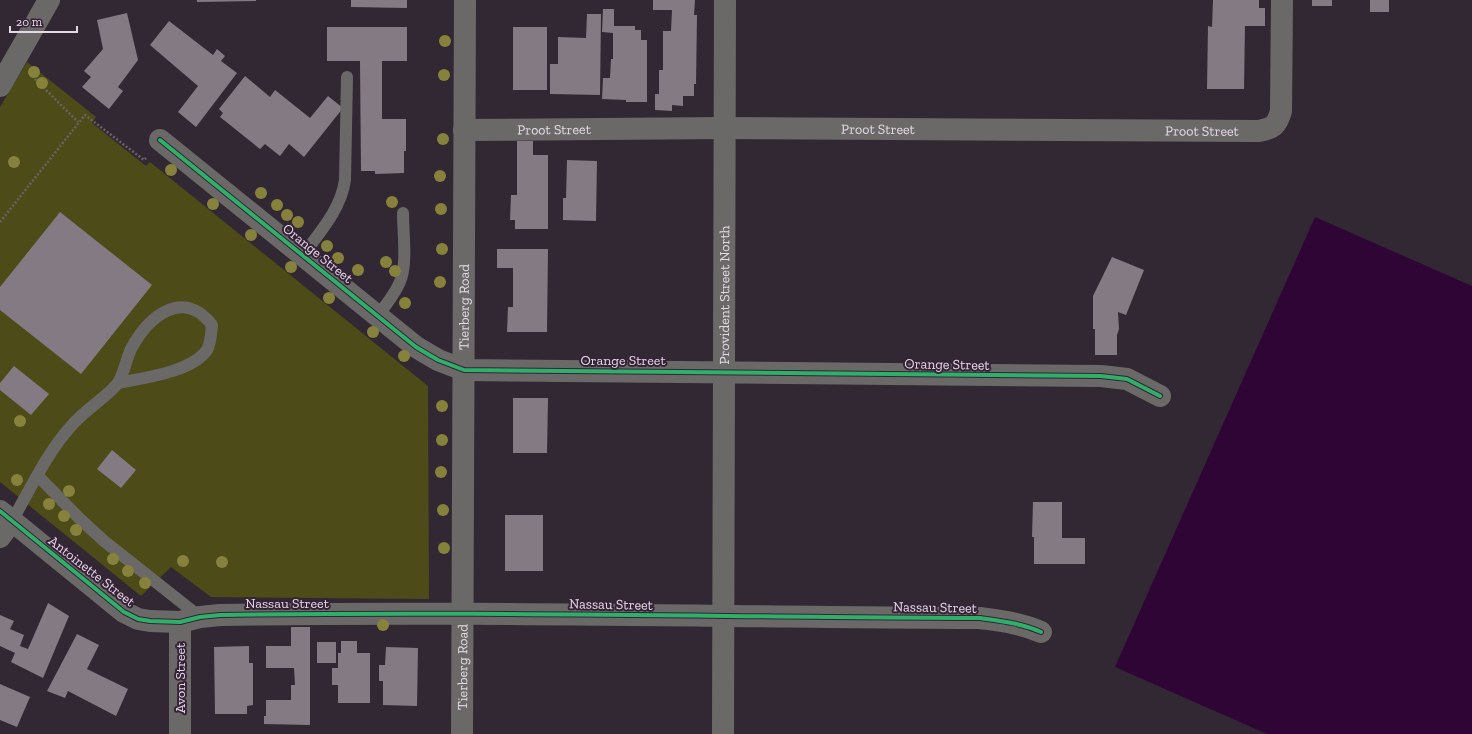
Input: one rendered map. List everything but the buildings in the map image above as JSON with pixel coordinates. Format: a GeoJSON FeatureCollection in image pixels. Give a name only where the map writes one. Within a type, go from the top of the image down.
{"type":"FeatureCollection","features":[{"type":"Feature","properties":{"kind":"street"},"geometry":{"type":"LineString","coordinates":[[0,86],[48,0]]}},
{"type":"Feature","properties":{"kind":"street","name":"Tierberg Road"},"geometry":{"type":"LineString","coordinates":[[462,734],[465,0]]}},
{"type":"Feature","properties":{"kind":"street","name":"Provident Street North"},"geometry":{"type":"LineString","coordinates":[[723,734],[725,0]]}},
{"type":"Feature","properties":{"kind":"street","name":"Proot Street"},"geometry":{"type":"LineString","coordinates":[[464,130],[725,128],[1259,131],[1274,126],[1278,121],[1281,110],[1282,0]]}},
{"type":"Feature","properties":{"kind":"street","name":"Orange Street"},"geometry":{"type":"LineString","coordinates":[[160,140],[416,347],[438,360],[464,370],[1108,377],[1127,379],[1160,396]]}},
{"type":"Feature","properties":{"kind":"street","name":"Antoinette Street"},"geometry":{"type":"LineString","coordinates":[[4,523],[124,612],[138,619],[150,621],[190,619]]}},
{"type":"Feature","properties":{"kind":"street","name":"Nassau Street"},"geometry":{"type":"LineString","coordinates":[[190,619],[232,615],[463,614],[980,618],[1012,622],[1041,632]]}},
{"type":"Feature","properties":{"kind":"street","name":"Avon Street"},"geometry":{"type":"LineString","coordinates":[[180,734],[190,619]]}},
{"type":"Feature","properties":{"kind":"lane"},"geometry":{"type":"LineString","coordinates":[[303,255],[340,202],[344,190],[347,77]]}},
{"type":"Feature","properties":{"kind":"lane"},"geometry":{"type":"LineString","coordinates":[[378,316],[396,291],[401,278],[404,265],[403,213]]}},
{"type":"Feature","properties":{"kind":"lane"},"geometry":{"type":"LineString","coordinates":[[4,523],[38,476],[56,446],[73,424],[118,383],[131,350],[142,332],[152,320],[165,311],[179,307],[194,309],[205,316],[212,325],[208,349],[196,360],[159,376],[118,383]]}},
{"type":"Feature","properties":{"kind":"lane"},"geometry":{"type":"LineString","coordinates":[[38,476],[80,519],[190,619]]}},
{"type":"Feature","properties":{"kind":"path"},"geometry":{"type":"LineString","coordinates":[[13,63],[34,77],[78,122]]}},
{"type":"Feature","properties":{"kind":"path"},"geometry":{"type":"LineString","coordinates":[[0,222],[85,115],[144,160],[160,140]]}},
{"type":"Feature","properties":{"kind":"shaded area"},"geometry":{"type":"Polygon","coordinates":[[[27,62],[96,117],[92,123],[146,166],[150,162],[428,386],[429,599],[211,597],[171,567],[141,596],[0,482],[0,107],[27,62]]]}},
{"type":"Feature","properties":{"kind":"shaded area"},"geometry":{"type":"Polygon","coordinates":[[[1315,217],[1472,286],[1472,734],[1267,734],[1115,667],[1315,217]]]}},
{"type":"Feature","properties":{"kind":"cycle path"},"geometry":{"type":"LineString","coordinates":[[160,140],[416,347],[438,360],[464,370],[1101,376],[1127,379],[1160,396]]}},
{"type":"Feature","properties":{"kind":"cycle path"},"geometry":{"type":"LineString","coordinates":[[0,511],[124,612],[138,619],[150,621],[180,622],[200,617],[220,615],[315,614],[980,618],[1018,624],[1041,632]]}}]}
